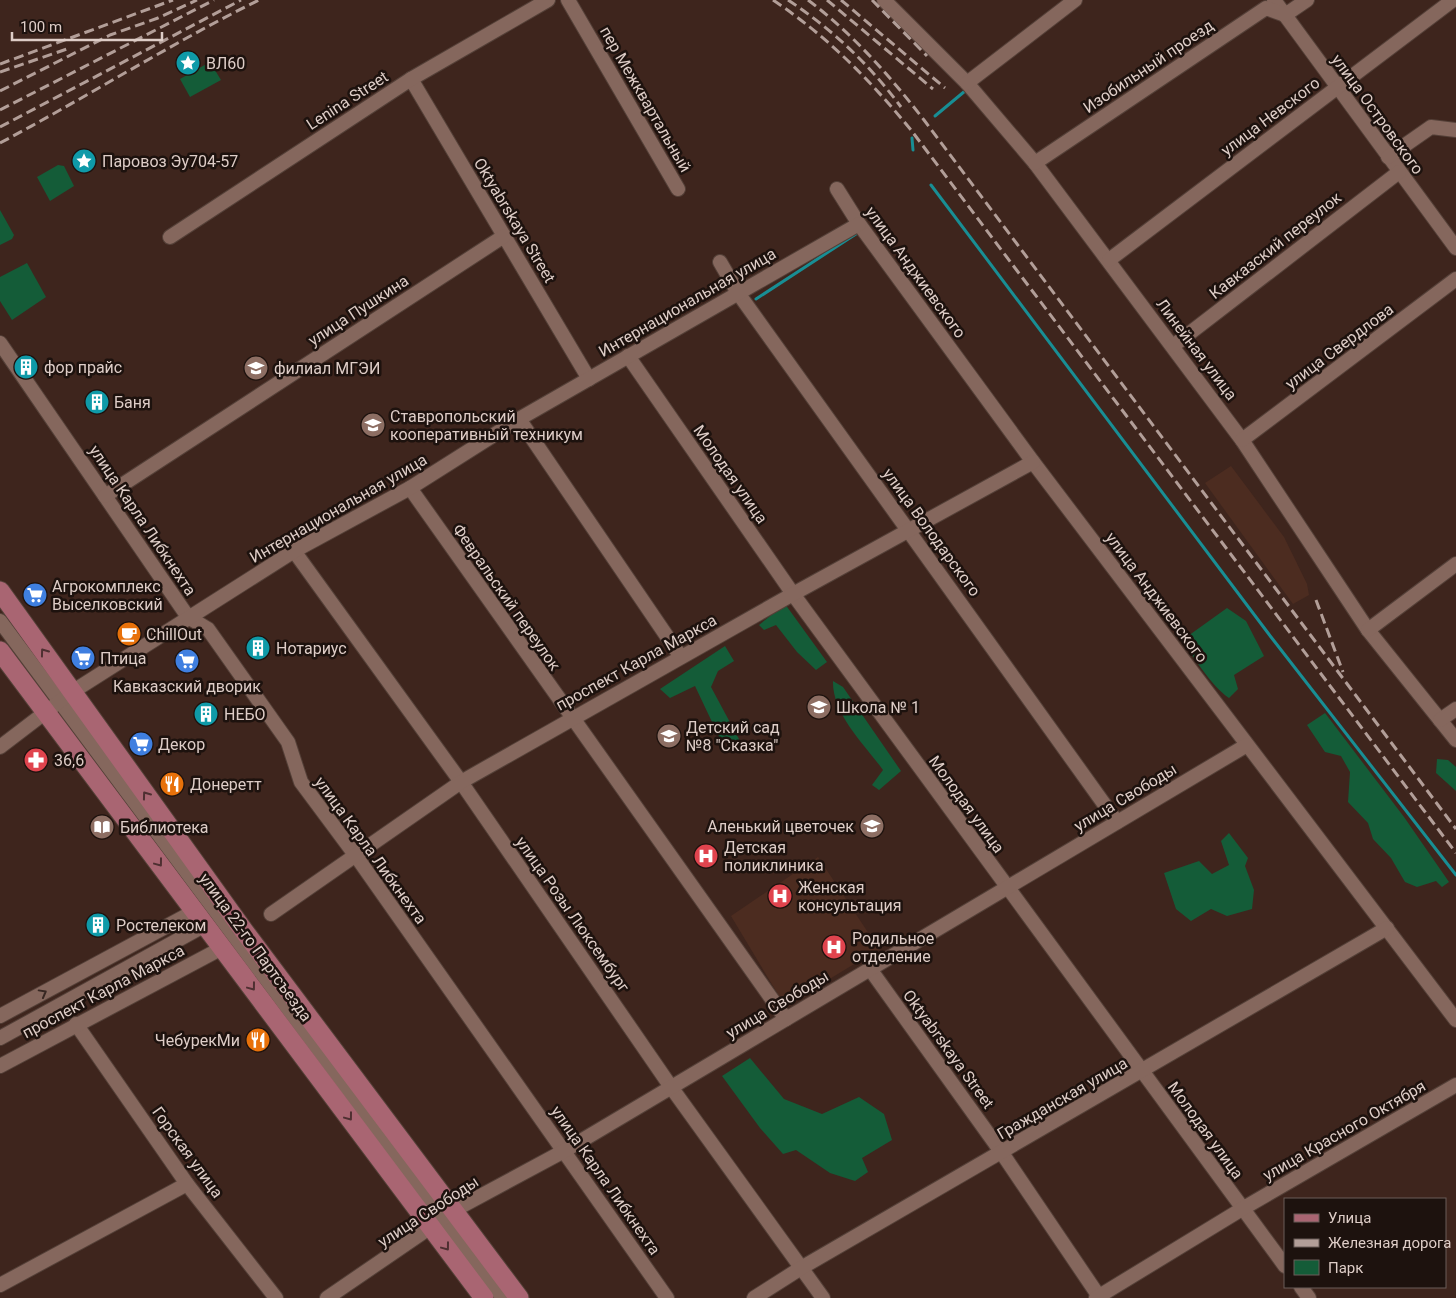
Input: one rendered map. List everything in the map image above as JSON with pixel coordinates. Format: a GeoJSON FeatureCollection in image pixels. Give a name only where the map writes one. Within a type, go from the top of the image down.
{"type":"FeatureCollection","features":[{"type":"Feature","properties":{"kind":"main road","name":"улица 22-го Партсъезда"},"geometry":{"type":"LineString","coordinates":[[0,591],[60,702],[200,918],[222,948],[444,1219],[519,1298]]}},
{"type":"Feature","properties":{"kind":"main road","name":"улица 22-го Партсъезда"},"geometry":{"type":"LineString","coordinates":[[0,651],[60,702],[244,931],[444,1219],[484,1298]]}},
{"type":"Feature","properties":{"kind":"street","name":"Lenina Street"},"geometry":{"type":"LineString","coordinates":[[170,237],[411,79],[548,0]]}},
{"type":"Feature","properties":{"kind":"street","name":"пер Межквартальный"},"geometry":{"type":"LineString","coordinates":[[568,0],[678,189]]}},
{"type":"Feature","properties":{"kind":"street","name":"Линейная улица"},"geometry":{"type":"LineString","coordinates":[[884,0],[967,83],[1034,163],[1109,260],[1242,440],[1368,630],[1456,740]]}},
{"type":"Feature","properties":{"kind":"street"},"geometry":{"type":"LineString","coordinates":[[967,83],[1075,0]]}},
{"type":"Feature","properties":{"kind":"street","name":"улица Островского"},"geometry":{"type":"LineString","coordinates":[[1274,0],[1336,88],[1456,248]]}},
{"type":"Feature","properties":{"kind":"street"},"geometry":{"type":"LineString","coordinates":[[1286,15],[1307,0]]}},
{"type":"Feature","properties":{"kind":"street","name":"улица Невского"},"geometry":{"type":"LineString","coordinates":[[1109,260],[1453,0]]}},
{"type":"Feature","properties":{"kind":"street","name":"Изобильный проезд"},"geometry":{"type":"LineString","coordinates":[[1034,163],[1266,8],[1286,15]]}},
{"type":"Feature","properties":{"kind":"street","name":"Oktyabrskaya Street"},"geometry":{"type":"LineString","coordinates":[[411,79],[589,379]]}},
{"type":"Feature","properties":{"kind":"street"},"geometry":{"type":"LineString","coordinates":[[1388,157],[1431,127],[1456,130]]}},
{"type":"Feature","properties":{"kind":"street","name":"Кавказский переулок"},"geometry":{"type":"LineString","coordinates":[[1173,346],[1399,172]]}},
{"type":"Feature","properties":{"kind":"street","name":"улица Анджиевского"},"geometry":{"type":"LineString","coordinates":[[837,189],[859,224],[1033,462],[1456,1020]]}},
{"type":"Feature","properties":{"kind":"street","name":"Интернациональная улица"},"geometry":{"type":"LineString","coordinates":[[0,747],[60,702],[188,617],[294,551],[410,488],[519,419],[859,224]]}},
{"type":"Feature","properties":{"kind":"street","name":"улица Пушкина"},"geometry":{"type":"LineString","coordinates":[[105,496],[504,236]]}},
{"type":"Feature","properties":{"kind":"street","name":"улица Володарского"},"geometry":{"type":"LineString","coordinates":[[720,262],[738,293],[910,530],[1117,822]]}},
{"type":"Feature","properties":{"kind":"street","name":"улица Свердлова"},"geometry":{"type":"LineString","coordinates":[[1242,440],[1456,279]]}},
{"type":"Feature","properties":{"kind":"street","name":"улица Карла Либкнехта"},"geometry":{"type":"LineString","coordinates":[[1,346],[188,617],[208,629],[288,742],[301,782],[356,856],[667,1298]]}},
{"type":"Feature","properties":{"kind":"street","name":"Молодая улица"},"geometry":{"type":"LineString","coordinates":[[628,356],[793,594],[1006,888],[1284,1265]]}},
{"type":"Feature","properties":{"kind":"street"},"geometry":{"type":"LineString","coordinates":[[519,419],[681,657]]}},
{"type":"Feature","properties":{"kind":"street","name":"проспект Карла Маркса"},"geometry":{"type":"LineString","coordinates":[[271,914],[461,782],[793,594],[1033,462]]}},
{"type":"Feature","properties":{"kind":"street","name":"Февральский переулок"},"geometry":{"type":"LineString","coordinates":[[410,488],[571,719],[786,1019]]}},
{"type":"Feature","properties":{"kind":"street","name":"улица Розы Люксембург"},"geometry":{"type":"LineString","coordinates":[[294,551],[461,782],[672,1087],[823,1298]]}},
{"type":"Feature","properties":{"kind":"street"},"geometry":{"type":"LineString","coordinates":[[1368,630],[1456,564]]}},
{"type":"Feature","properties":{"kind":"street"},"geometry":{"type":"LineString","coordinates":[[0,621],[60,702]]}},
{"type":"Feature","properties":{"kind":"street"},"geometry":{"type":"LineString","coordinates":[[1440,720],[1456,708]]}},
{"type":"Feature","properties":{"kind":"street","name":"улица Свободы"},"geometry":{"type":"LineString","coordinates":[[327,1298],[444,1219],[564,1151],[1247,745]]}},
{"type":"Feature","properties":{"kind":"street","name":"проспект Карла Маркса"},"geometry":{"type":"LineString","coordinates":[[0,1016],[200,918]]}},
{"type":"Feature","properties":{"kind":"street","name":"проспект Карла Маркса"},"geometry":{"type":"LineString","coordinates":[[0,1038],[200,918]]}},
{"type":"Feature","properties":{"kind":"street","name":"Гражданская улица"},"geometry":{"type":"LineString","coordinates":[[754,1298],[801,1268],[1143,1072],[1387,928]]}},
{"type":"Feature","properties":{"kind":"street","name":"проспект Карла Маркса"},"geometry":{"type":"LineString","coordinates":[[0,1066],[222,948]]}},
{"type":"Feature","properties":{"kind":"street","name":"Oktyabrskaya Street"},"geometry":{"type":"LineString","coordinates":[[870,969],[1002,1153],[1099,1297]]}},
{"type":"Feature","properties":{"kind":"street","name":"Горская улица"},"geometry":{"type":"LineString","coordinates":[[76,1024],[187,1184],[276,1298]]}},
{"type":"Feature","properties":{"kind":"street","name":"улица Красного Октября"},"geometry":{"type":"LineString","coordinates":[[1099,1297],[1242,1209],[1456,1085]]}},
{"type":"Feature","properties":{"kind":"street"},"geometry":{"type":"LineString","coordinates":[[0,1285],[187,1184]]}},
{"type":"Feature","properties":{"kind":"street"},"geometry":{"type":"LineString","coordinates":[[444,1219],[504,1298]]}},
{"type":"Feature","properties":{"kind":"shaded area"},"geometry":{"type":"Polygon","coordinates":[[[1231,466],[1284,537],[1307,584],[1309,595],[1293,604],[1205,483],[1231,466]]]}},
{"type":"Feature","properties":{"kind":"shaded area"},"geometry":{"type":"Polygon","coordinates":[[[818,857],[879,949],[785,1006],[731,916],[818,857]]]}},
{"type":"Feature","properties":{"kind":"green space"},"geometry":{"type":"Polygon","coordinates":[[[210,62],[221,80],[190,97],[180,79],[210,62]]]}},
{"type":"Feature","properties":{"kind":"green space"},"geometry":{"type":"Polygon","coordinates":[[[58,165],[64,166],[74,186],[50,201],[37,177],[58,165]]]}},
{"type":"Feature","properties":{"kind":"green space"},"geometry":{"type":"Polygon","coordinates":[[[0,210],[14,235],[12,239],[0,245],[0,210]]]}},
{"type":"Feature","properties":{"kind":"green space"},"geometry":{"type":"Polygon","coordinates":[[[27,263],[46,297],[12,320],[0,301],[0,277],[27,263]]]}},
{"type":"Feature","properties":{"kind":"green space"},"geometry":{"type":"Polygon","coordinates":[[[785,604],[827,662],[816,670],[797,652],[776,625],[764,630],[759,625],[785,604]]]}},
{"type":"Feature","properties":{"kind":"green space"},"geometry":{"type":"Polygon","coordinates":[[[1227,608],[1246,621],[1264,656],[1234,675],[1238,689],[1229,698],[1210,679],[1181,641],[1227,608]]]}},
{"type":"Feature","properties":{"kind":"green space"},"geometry":{"type":"Polygon","coordinates":[[[725,646],[734,661],[718,671],[711,687],[740,741],[721,741],[695,686],[670,698],[660,689],[725,646]]]}},
{"type":"Feature","properties":{"kind":"green space"},"geometry":{"type":"Polygon","coordinates":[[[833,681],[843,687],[901,771],[879,790],[872,785],[883,770],[859,740],[844,717],[834,693],[833,681]]]}},
{"type":"Feature","properties":{"kind":"green space"},"geometry":{"type":"Polygon","coordinates":[[[1325,713],[1404,817],[1449,882],[1442,887],[1436,881],[1417,887],[1405,882],[1391,858],[1373,839],[1368,823],[1348,802],[1350,772],[1341,756],[1325,752],[1307,725],[1325,713]]]}},
{"type":"Feature","properties":{"kind":"green space"},"geometry":{"type":"Polygon","coordinates":[[[1437,759],[1448,760],[1456,767],[1456,791],[1436,773],[1437,759]]]}},
{"type":"Feature","properties":{"kind":"green space"},"geometry":{"type":"Polygon","coordinates":[[[1229,833],[1248,858],[1245,866],[1254,890],[1252,909],[1227,916],[1211,909],[1191,921],[1176,909],[1164,873],[1199,861],[1212,874],[1229,865],[1221,841],[1229,833]]]}},
{"type":"Feature","properties":{"kind":"green space"},"geometry":{"type":"Polygon","coordinates":[[[750,1058],[784,1099],[822,1114],[859,1097],[884,1114],[892,1140],[862,1158],[868,1172],[855,1181],[830,1173],[796,1150],[783,1154],[760,1128],[722,1076],[750,1058]]]}},
{"type":"Feature","properties":{"kind":"waterway"},"geometry":{"type":"LineString","coordinates":[[935,116],[965,91]]}},
{"type":"Feature","properties":{"kind":"waterway"},"geometry":{"type":"LineString","coordinates":[[912,138],[913,150]]}},
{"type":"Feature","properties":{"kind":"waterway"},"geometry":{"type":"LineString","coordinates":[[931,185],[1271,637],[1456,875]]}},
{"type":"Feature","properties":{"kind":"waterway"},"geometry":{"type":"LineString","coordinates":[[756,299],[859,232]]}},
{"type":"Feature","properties":{"kind":"railway"},"geometry":{"type":"LineString","coordinates":[[0,64],[173,0]]}},
{"type":"Feature","properties":{"kind":"railway"},"geometry":{"type":"LineString","coordinates":[[0,91],[110,35],[158,18],[197,0]]}},
{"type":"Feature","properties":{"kind":"railway"},"geometry":{"type":"LineString","coordinates":[[0,110],[214,0]]}},
{"type":"Feature","properties":{"kind":"railway"},"geometry":{"type":"LineString","coordinates":[[0,127],[241,0]]}},
{"type":"Feature","properties":{"kind":"railway"},"geometry":{"type":"LineString","coordinates":[[0,143],[193,34],[259,0]]}},
{"type":"Feature","properties":{"kind":"railway"},"geometry":{"type":"LineString","coordinates":[[773,0],[812,29],[847,60],[911,130],[1456,853]]}},
{"type":"Feature","properties":{"kind":"railway"},"geometry":{"type":"LineString","coordinates":[[788,0],[820,23],[863,62],[901,107]]}},
{"type":"Feature","properties":{"kind":"railway"},"geometry":{"type":"LineString","coordinates":[[808,0],[870,56],[924,120],[1456,829]]}},
{"type":"Feature","properties":{"kind":"railway"},"geometry":{"type":"LineString","coordinates":[[827,0],[933,89]]}},
{"type":"Feature","properties":{"kind":"railway"},"geometry":{"type":"LineString","coordinates":[[841,0],[945,88]]}},
{"type":"Feature","properties":{"kind":"railway"},"geometry":{"type":"LineString","coordinates":[[872,0],[927,56]]}},
{"type":"Feature","properties":{"kind":"railway"},"geometry":{"type":"LineString","coordinates":[[0,72],[67,49]]}},
{"type":"Feature","properties":{"kind":"railway"},"geometry":{"type":"LineString","coordinates":[[1316,600],[1343,672]]}},
{"type":"Feature","properties":{"kind":"place","name":"ВЛ60"},"geometry":{"type":"Point","coordinates":[188,63]}},
{"type":"Feature","properties":{"kind":"place","name":"Паровоз Эу704-57"},"geometry":{"type":"Point","coordinates":[84,161]}},
{"type":"Feature","properties":{"kind":"place","name":"фор прайс"},"geometry":{"type":"Point","coordinates":[26,367]}},
{"type":"Feature","properties":{"kind":"place","name":"филиал МГЭИ"},"geometry":{"type":"Point","coordinates":[256,368]}},
{"type":"Feature","properties":{"kind":"place","name":"Баня"},"geometry":{"type":"Point","coordinates":[97,402]}},
{"type":"Feature","properties":{"kind":"place","name":"Ставропольский кооперативный техникум"},"geometry":{"type":"Point","coordinates":[373,425]}},
{"type":"Feature","properties":{"kind":"place","name":"Агрокомплекс Выселковский"},"geometry":{"type":"Point","coordinates":[35,595]}},
{"type":"Feature","properties":{"kind":"place","name":"ChillOut"},"geometry":{"type":"Point","coordinates":[129,634]}},
{"type":"Feature","properties":{"kind":"place","name":"Нотариус"},"geometry":{"type":"Point","coordinates":[258,648]}},
{"type":"Feature","properties":{"kind":"place","name":"Птица"},"geometry":{"type":"Point","coordinates":[83,658]}},
{"type":"Feature","properties":{"kind":"place","name":"Кавказский дворик"},"geometry":{"type":"Point","coordinates":[187,661]}},
{"type":"Feature","properties":{"kind":"place","name":"Школа № 1"},"geometry":{"type":"Point","coordinates":[819,707]}},
{"type":"Feature","properties":{"kind":"place","name":"НЕБО"},"geometry":{"type":"Point","coordinates":[206,714]}},
{"type":"Feature","properties":{"kind":"place","name":"Детский сад №8 \"Сказка\""},"geometry":{"type":"Point","coordinates":[669,736]}},
{"type":"Feature","properties":{"kind":"place","name":"Декор"},"geometry":{"type":"Point","coordinates":[141,744]}},
{"type":"Feature","properties":{"kind":"place","name":"36,6"},"geometry":{"type":"Point","coordinates":[36,760]}},
{"type":"Feature","properties":{"kind":"place","name":"Донеретт"},"geometry":{"type":"Point","coordinates":[172,784]}},
{"type":"Feature","properties":{"kind":"place","name":"Аленький цветочек"},"geometry":{"type":"Point","coordinates":[872,826]}},
{"type":"Feature","properties":{"kind":"place","name":"Библиотека"},"geometry":{"type":"Point","coordinates":[102,827]}},
{"type":"Feature","properties":{"kind":"place","name":"Детская поликлиника"},"geometry":{"type":"Point","coordinates":[706,856]}},
{"type":"Feature","properties":{"kind":"place","name":"Женская консультация"},"geometry":{"type":"Point","coordinates":[780,896]}},
{"type":"Feature","properties":{"kind":"place","name":"Ростелеком"},"geometry":{"type":"Point","coordinates":[98,925]}},
{"type":"Feature","properties":{"kind":"place","name":"Родильное отделение"},"geometry":{"type":"Point","coordinates":[834,947]}},
{"type":"Feature","properties":{"kind":"place","name":"ЧебурекМи"},"geometry":{"type":"Point","coordinates":[258,1040]}}]}
